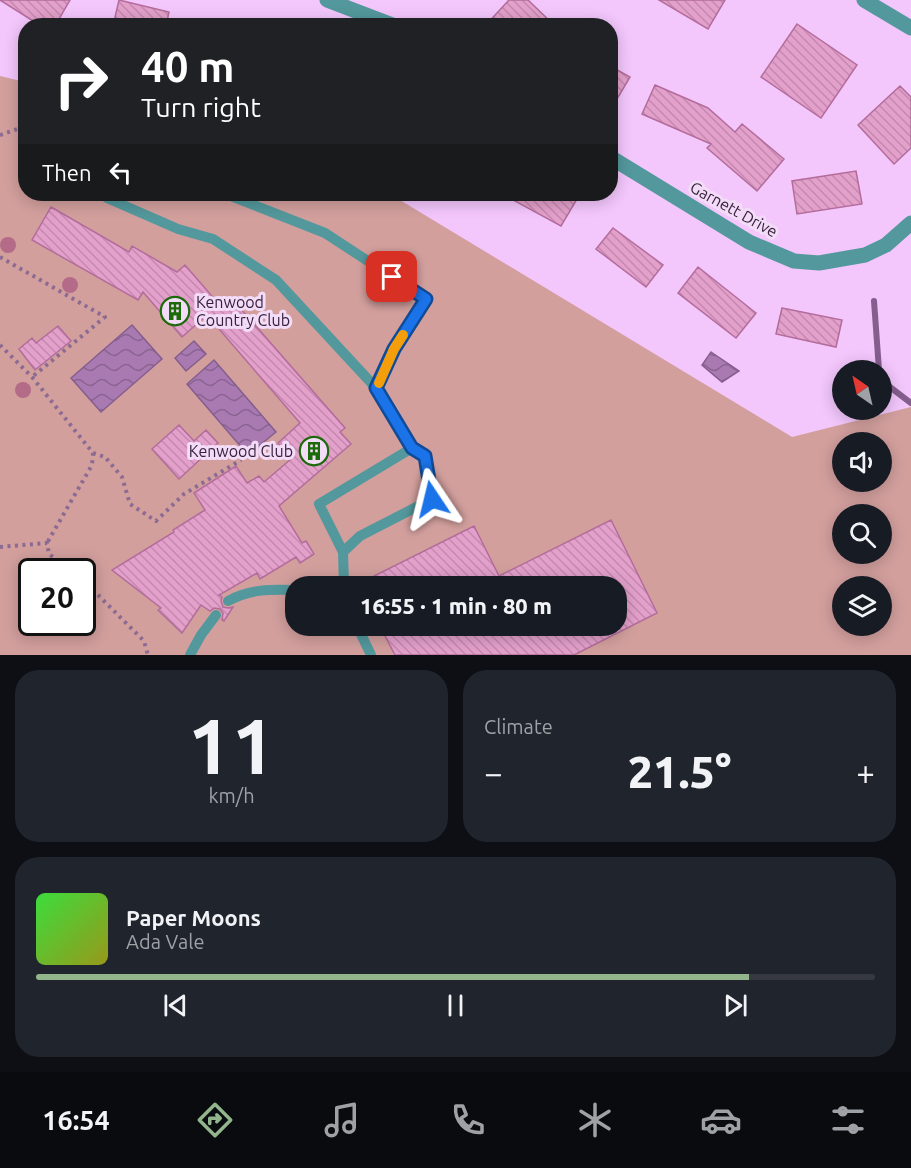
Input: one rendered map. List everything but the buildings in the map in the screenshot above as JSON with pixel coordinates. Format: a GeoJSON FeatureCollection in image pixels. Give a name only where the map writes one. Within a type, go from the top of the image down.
{"type":"FeatureCollection","features":[{"type":"Feature","properties":{"kind":"street"},"geometry":{"type":"LineString","coordinates":[[327,0],[374,18]]}},
{"type":"Feature","properties":{"kind":"street"},"geometry":{"type":"LineString","coordinates":[[864,0],[911,28]]}},
{"type":"Feature","properties":{"kind":"street","name":"Garnett Drive"},"geometry":{"type":"LineString","coordinates":[[618,162],[749,242],[794,261],[819,263],[865,255],[886,245],[911,223]]}},
{"type":"Feature","properties":{"kind":"lane"},"geometry":{"type":"LineString","coordinates":[[114,201],[178,229],[213,238],[276,280],[376,388],[412,448],[425,456],[432,499],[360,536],[343,552]]}},
{"type":"Feature","properties":{"kind":"lane"},"geometry":{"type":"LineString","coordinates":[[244,201],[325,233],[426,299],[394,349],[376,388]]}},
{"type":"Feature","properties":{"kind":"lane"},"geometry":{"type":"LineString","coordinates":[[344,576],[343,552],[319,504],[412,448]]}},
{"type":"Feature","properties":{"kind":"lane"},"geometry":{"type":"LineString","coordinates":[[228,601],[266,589],[285,590]]}},
{"type":"Feature","properties":{"kind":"lane"},"geometry":{"type":"LineString","coordinates":[[190,655],[201,634],[216,615]]}},
{"type":"Feature","properties":{"kind":"lane"},"geometry":{"type":"LineString","coordinates":[[361,636],[370,655]]}},
{"type":"Feature","properties":{"kind":"path"},"geometry":{"type":"LineString","coordinates":[[0,135],[18,129]]}},
{"type":"Feature","properties":{"kind":"path"},"geometry":{"type":"LineString","coordinates":[[0,257],[105,317],[32,377]]}},
{"type":"Feature","properties":{"kind":"path"},"geometry":{"type":"LineString","coordinates":[[0,345],[32,377],[93,453],[105,458],[122,477],[130,504],[156,521],[184,494],[241,460]]}},
{"type":"Feature","properties":{"kind":"path"},"geometry":{"type":"LineString","coordinates":[[54,558],[49,554],[47,543],[92,465],[93,453]]}},
{"type":"Feature","properties":{"kind":"path"},"geometry":{"type":"LineString","coordinates":[[0,547],[47,543]]}},
{"type":"Feature","properties":{"kind":"path"},"geometry":{"type":"LineString","coordinates":[[96,593],[144,641],[148,655]]}},
{"type":"Feature","properties":{"kind":"shaded area"},"geometry":{"type":"Polygon","coordinates":[[[0,76],[18,80],[18,201],[402,201],[792,437],[859,420],[892,420],[892,412],[911,407],[911,655],[0,655],[0,76]]]}},
{"type":"Feature","properties":{"kind":"water"},"geometry":{"type":"Polygon","coordinates":[[[132,325],[162,359],[101,412],[71,378],[132,325]]]}},
{"type":"Feature","properties":{"kind":"water"},"geometry":{"type":"Polygon","coordinates":[[[194,341],[206,354],[186,371],[175,358],[194,341]]]}},
{"type":"Feature","properties":{"kind":"water"},"geometry":{"type":"Polygon","coordinates":[[[711,352],[739,371],[722,382],[702,365],[711,352]]]}},
{"type":"Feature","properties":{"kind":"water"},"geometry":{"type":"Polygon","coordinates":[[[214,360],[276,432],[248,455],[187,384],[214,360]]]}},
{"type":"Feature","properties":{"kind":"waterway"},"geometry":{"type":"LineString","coordinates":[[874,301],[878,360]]}},
{"type":"Feature","properties":{"kind":"waterway"},"geometry":{"type":"LineString","coordinates":[[892,389],[911,403]]}},
{"type":"Feature","properties":{"kind":"slow traffic"},"geometry":{"type":"LineString","coordinates":[[379,383],[403,335]]}},
{"type":"Feature","properties":{"kind":"place","name":"Kenwood Country Club"},"geometry":{"type":"Point","coordinates":[175,311]}},
{"type":"Feature","properties":{"kind":"place","name":"Kenwood Club"},"geometry":{"type":"Point","coordinates":[314,451]}},
{"type":"Feature","properties":{"kind":"route"},"geometry":{"type":"LineString","coordinates":[[392,277],[426,299],[394,349],[376,388],[412,448],[425,456],[432,499]]}}]}
